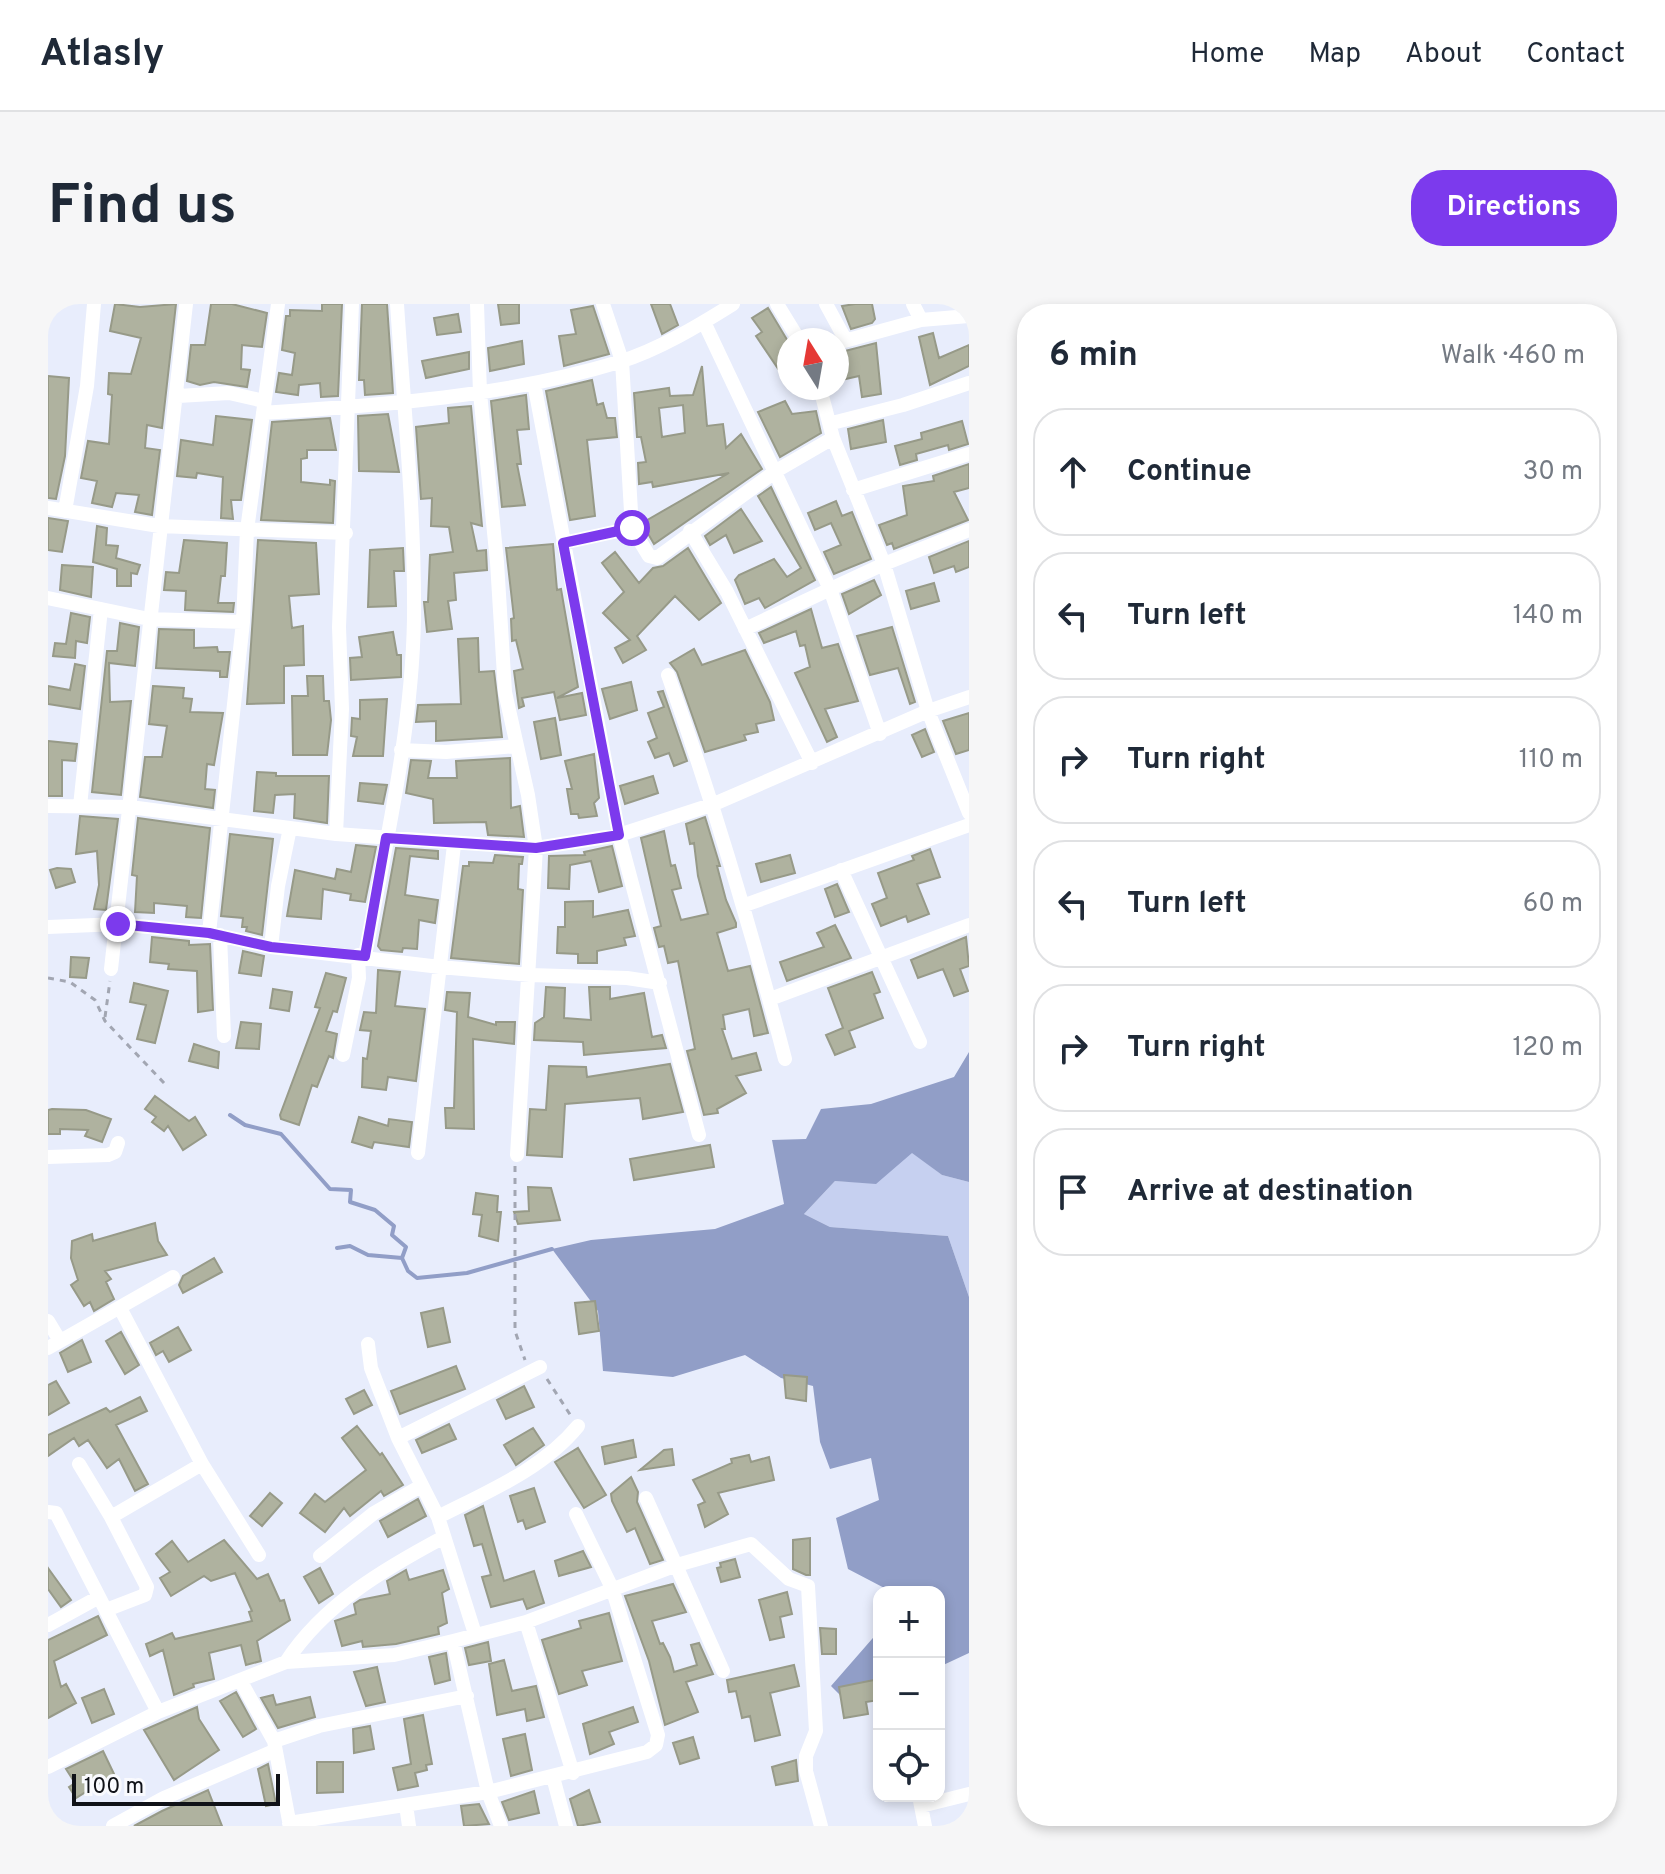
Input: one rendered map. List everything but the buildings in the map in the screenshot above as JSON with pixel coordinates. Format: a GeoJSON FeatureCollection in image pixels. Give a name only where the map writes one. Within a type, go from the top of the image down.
{"type":"FeatureCollection","features":[{"type":"Feature","properties":{"kind":"street"},"geometry":{"type":"LineString","coordinates":[[65,511],[87,386],[94,304]]}},
{"type":"Feature","properties":{"kind":"street"},"geometry":{"type":"LineString","coordinates":[[111,969],[186,304]]}},
{"type":"Feature","properties":{"kind":"street"},"geometry":{"type":"LineString","coordinates":[[224,1036],[215,934],[222,817],[243,622],[247,530],[278,304]]}},
{"type":"Feature","properties":{"kind":"street"},"geometry":{"type":"LineString","coordinates":[[336,834],[342,709],[339,627],[346,533],[352,304]]}},
{"type":"Feature","properties":{"kind":"street"},"geometry":{"type":"LineString","coordinates":[[343,1055],[401,750],[414,622],[412,503],[397,304]]}},
{"type":"Feature","properties":{"kind":"street"},"geometry":{"type":"LineString","coordinates":[[477,304],[480,393],[497,562],[505,692],[536,848],[517,1155]]}},
{"type":"Feature","properties":{"kind":"street"},"geometry":{"type":"LineString","coordinates":[[603,304],[622,361],[632,528],[653,558],[833,430],[969,383]]}},
{"type":"Feature","properties":{"kind":"street"},"geometry":{"type":"LineString","coordinates":[[178,396],[229,393],[263,407],[350,407],[480,393],[622,361],[704,322],[733,304]]}},
{"type":"Feature","properties":{"kind":"street"},"geometry":{"type":"LineString","coordinates":[[777,304],[792,328]]}},
{"type":"Feature","properties":{"kind":"street"},"geometry":{"type":"LineString","coordinates":[[826,304],[836,328]]}},
{"type":"Feature","properties":{"kind":"street"},"geometry":{"type":"LineString","coordinates":[[913,304],[921,320]]}},
{"type":"Feature","properties":{"kind":"street"},"geometry":{"type":"LineString","coordinates":[[849,339],[921,320],[969,316]]}},
{"type":"Feature","properties":{"kind":"street"},"geometry":{"type":"LineString","coordinates":[[704,322],[830,589],[880,734]]}},
{"type":"Feature","properties":{"kind":"street"},"geometry":{"type":"LineString","coordinates":[[534,383],[619,835],[699,1135]]}},
{"type":"Feature","properties":{"kind":"street"},"geometry":{"type":"LineString","coordinates":[[824,400],[853,490],[884,564],[928,711],[969,813]]}},
{"type":"Feature","properties":{"kind":"street"},"geometry":{"type":"LineString","coordinates":[[853,490],[969,454]]}},
{"type":"Feature","properties":{"kind":"street"},"geometry":{"type":"LineString","coordinates":[[48,508],[159,526],[346,533]]}},
{"type":"Feature","properties":{"kind":"street"},"geometry":{"type":"LineString","coordinates":[[563,543],[632,528]]}},
{"type":"Feature","properties":{"kind":"street"},"geometry":{"type":"LineString","coordinates":[[745,629],[884,564],[969,530]]}},
{"type":"Feature","properties":{"kind":"street"},"geometry":{"type":"LineString","coordinates":[[690,531],[745,629],[812,763]]}},
{"type":"Feature","properties":{"kind":"street"},"geometry":{"type":"LineString","coordinates":[[48,598],[149,619],[243,622]]}},
{"type":"Feature","properties":{"kind":"street"},"geometry":{"type":"LineString","coordinates":[[80,806],[101,609]]}},
{"type":"Feature","properties":{"kind":"street"},"geometry":{"type":"LineString","coordinates":[[668,675],[714,804],[745,905],[785,1059]]}},
{"type":"Feature","properties":{"kind":"street"},"geometry":{"type":"LineString","coordinates":[[48,806],[130,807],[336,834],[454,845],[536,848],[619,835],[714,804],[928,711],[969,697]]}},
{"type":"Feature","properties":{"kind":"street"},"geometry":{"type":"LineString","coordinates":[[401,750],[446,752],[517,746]]}},
{"type":"Feature","properties":{"kind":"street"},"geometry":{"type":"LineString","coordinates":[[745,905],[969,825]]}},
{"type":"Feature","properties":{"kind":"street"},"geometry":{"type":"LineString","coordinates":[[271,947],[278,886],[290,828]]}},
{"type":"Feature","properties":{"kind":"street"},"geometry":{"type":"LineString","coordinates":[[418,1153],[454,845]]}},
{"type":"Feature","properties":{"kind":"street"},"geometry":{"type":"LineString","coordinates":[[841,870],[879,960],[920,1042]]}},
{"type":"Feature","properties":{"kind":"street"},"geometry":{"type":"LineString","coordinates":[[48,927],[118,924],[215,934],[271,947],[440,967],[530,975],[627,978],[660,983]]}},
{"type":"Feature","properties":{"kind":"street"},"geometry":{"type":"LineString","coordinates":[[770,999],[969,925]]}},
{"type":"Feature","properties":{"kind":"street"},"geometry":{"type":"LineString","coordinates":[[48,1157],[108,1155],[115,1152],[118,1143]]}},
{"type":"Feature","properties":{"kind":"street"},"geometry":{"type":"LineString","coordinates":[[48,1321],[54,1344],[173,1277]]}},
{"type":"Feature","properties":{"kind":"street"},"geometry":{"type":"LineString","coordinates":[[120,1308],[202,1464],[259,1555]]}},
{"type":"Feature","properties":{"kind":"street"},"geometry":{"type":"LineString","coordinates":[[368,1344],[371,1368],[398,1438],[438,1517],[475,1634]]}},
{"type":"Feature","properties":{"kind":"street"},"geometry":{"type":"LineString","coordinates":[[398,1438],[540,1367]]}},
{"type":"Feature","properties":{"kind":"street"},"geometry":{"type":"LineString","coordinates":[[438,1517],[538,1461],[566,1440],[578,1426]]}},
{"type":"Feature","properties":{"kind":"street"},"geometry":{"type":"LineString","coordinates":[[48,1625],[102,1604],[147,1592],[147,1584],[79,1464]]}},
{"type":"Feature","properties":{"kind":"street"},"geometry":{"type":"LineString","coordinates":[[111,1517],[202,1464]]}},
{"type":"Feature","properties":{"kind":"street"},"geometry":{"type":"LineString","coordinates":[[320,1556],[374,1513],[421,1486]]}},
{"type":"Feature","properties":{"kind":"street"},"geometry":{"type":"LineString","coordinates":[[646,1498],[723,1671]]}},
{"type":"Feature","properties":{"kind":"street"},"geometry":{"type":"LineString","coordinates":[[48,1512],[56,1513],[158,1712]]}},
{"type":"Feature","properties":{"kind":"street"},"geometry":{"type":"LineString","coordinates":[[240,1680],[274,1746],[290,1824],[488,1792],[647,1752],[656,1745],[658,1735],[612,1588],[576,1514]]}},
{"type":"Feature","properties":{"kind":"street"},"geometry":{"type":"LineString","coordinates":[[286,1662],[304,1636],[345,1598],[392,1565],[444,1537]]}},
{"type":"Feature","properties":{"kind":"street"},"geometry":{"type":"LineString","coordinates":[[48,1767],[158,1712],[286,1662],[394,1655],[453,1641],[526,1622],[677,1565],[751,1544],[789,1579],[808,1586],[816,1731],[806,1756],[806,1771],[821,1826]]}},
{"type":"Feature","properties":{"kind":"street"},"geometry":{"type":"LineString","coordinates":[[526,1622],[573,1773]]}},
{"type":"Feature","properties":{"kind":"street"},"geometry":{"type":"LineString","coordinates":[[453,1641],[488,1792],[501,1826]]}},
{"type":"Feature","properties":{"kind":"street"},"geometry":{"type":"LineString","coordinates":[[113,1826],[164,1798],[319,1726],[467,1696]]}},
{"type":"Feature","properties":{"kind":"street"},"geometry":{"type":"LineString","coordinates":[[553,1777],[566,1826]]}},
{"type":"Feature","properties":{"kind":"street"},"geometry":{"type":"LineString","coordinates":[[945,1797],[969,1794]]}},
{"type":"Feature","properties":{"kind":"street"},"geometry":{"type":"LineString","coordinates":[[920,1802],[925,1826]]}},
{"type":"Feature","properties":{"kind":"street"},"geometry":{"type":"LineString","coordinates":[[406,1805],[409,1826]]}},
{"type":"Feature","properties":{"kind":"path"},"geometry":{"type":"LineString","coordinates":[[105,1021],[111,969]]}},
{"type":"Feature","properties":{"kind":"path"},"geometry":{"type":"LineString","coordinates":[[48,978],[70,982],[95,1000],[105,1021],[165,1084]]}},
{"type":"Feature","properties":{"kind":"path"},"geometry":{"type":"LineString","coordinates":[[517,1155],[513,1183],[517,1280],[515,1331],[526,1363],[540,1367],[578,1426]]}},
{"type":"Feature","properties":{"kind":"shaded area"},"geometry":{"type":"Polygon","coordinates":[[[969,1052],[969,1182],[942,1175],[912,1153],[876,1184],[835,1181],[804,1214],[830,1227],[948,1236],[969,1297],[969,1653],[945,1664],[945,1586],[881,1586],[848,1569],[836,1518],[879,1500],[871,1458],[830,1469],[820,1442],[813,1386],[781,1378],[745,1355],[673,1377],[603,1371],[598,1311],[552,1249],[591,1240],[715,1229],[784,1204],[772,1140],[806,1139],[821,1109],[871,1104],[954,1077],[969,1052]]]}},
{"type":"Feature","properties":{"kind":"shaded area"},"geometry":{"type":"Polygon","coordinates":[[[912,1152],[942,1175],[969,1182],[969,1297],[948,1236],[830,1227],[804,1214],[835,1181],[876,1183],[912,1152]]]}},
{"type":"Feature","properties":{"kind":"shaded area"},"geometry":{"type":"Polygon","coordinates":[[[873,1638],[873,1689],[840,1695],[831,1686],[873,1638]]]}},
{"type":"Feature","properties":{"kind":"waterway"},"geometry":{"type":"LineString","coordinates":[[230,1115],[245,1125],[281,1134],[330,1189],[351,1190],[350,1202],[375,1210],[394,1226],[392,1235],[406,1247],[402,1258]]}},
{"type":"Feature","properties":{"kind":"waterway"},"geometry":{"type":"LineString","coordinates":[[337,1248],[350,1246],[368,1255],[402,1258],[408,1271],[417,1278],[467,1273],[552,1249]]}},
{"type":"Feature","properties":{"kind":"route"},"geometry":{"type":"LineString","coordinates":[[118,924],[209,933],[271,947],[365,956],[386,838],[454,845],[536,848],[619,835],[563,543],[632,528]]}}]}
